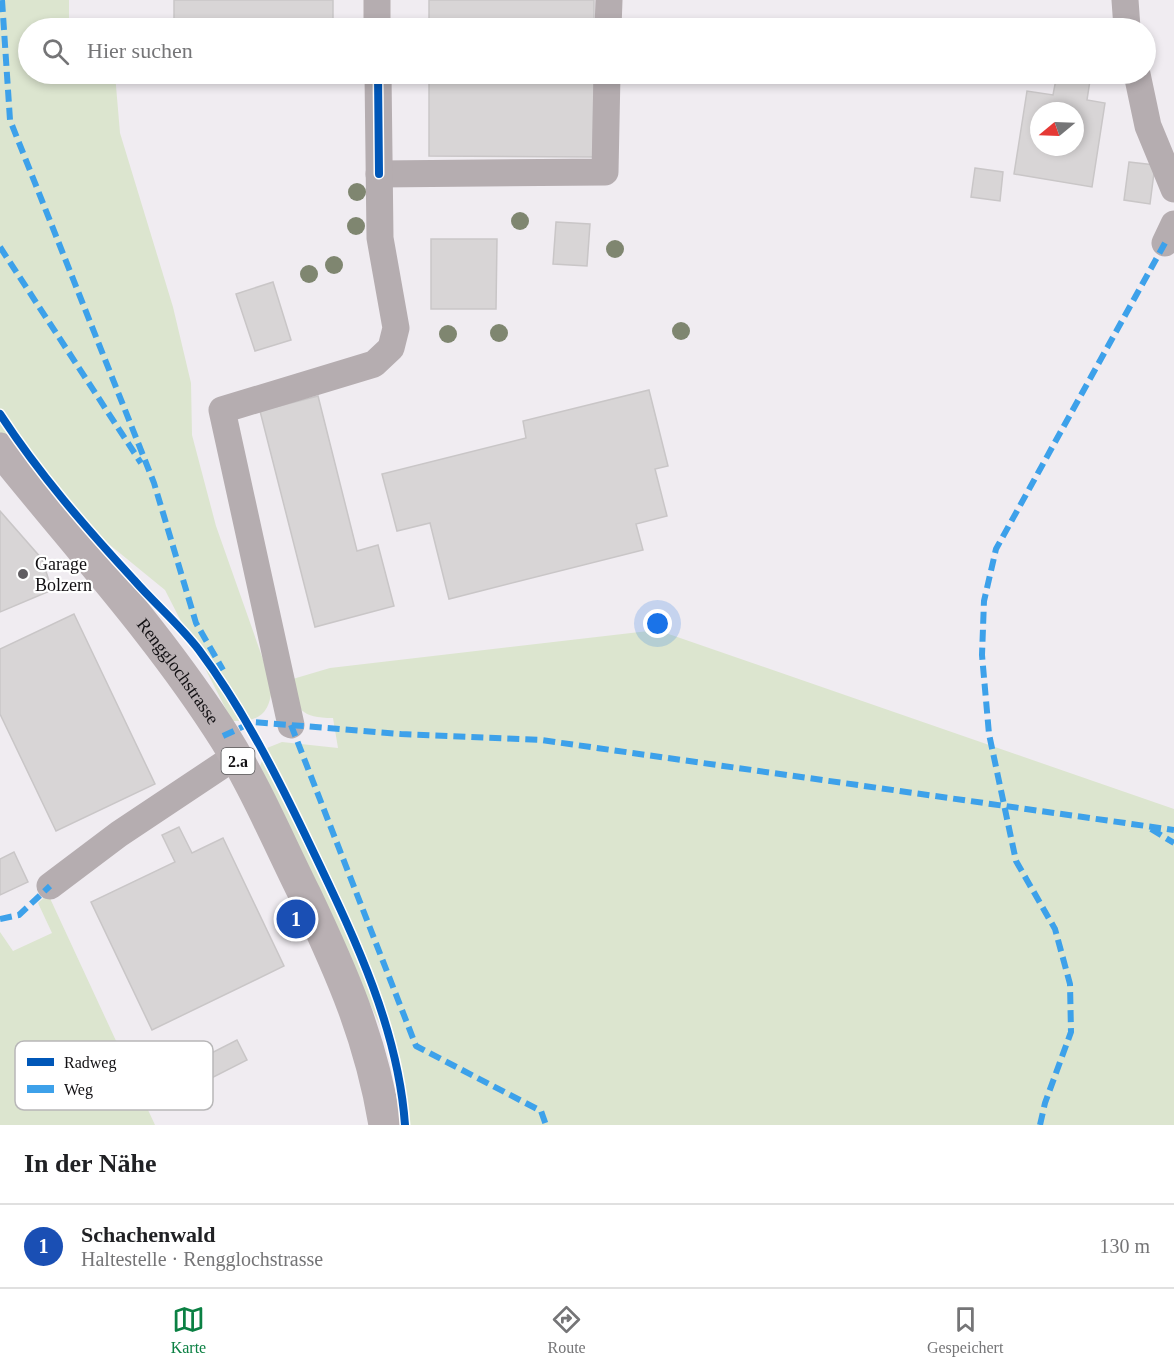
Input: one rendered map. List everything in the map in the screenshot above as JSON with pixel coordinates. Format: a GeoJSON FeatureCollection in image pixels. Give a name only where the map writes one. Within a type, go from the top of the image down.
{"type":"FeatureCollection","features":[{"type":"Feature","properties":{"kind":"main road","name":"Rengglochstrasse"},"geometry":{"type":"LineString","coordinates":[[0,448],[161,646],[236,756],[317,921],[360,1020],[375,1072],[385,1125]]}},
{"type":"Feature","properties":{"kind":"street"},"geometry":{"type":"LineString","coordinates":[[377,0],[377,18]]}},
{"type":"Feature","properties":{"kind":"street"},"geometry":{"type":"LineString","coordinates":[[608,18],[609,0]]}},
{"type":"Feature","properties":{"kind":"street"},"geometry":{"type":"LineString","coordinates":[[1125,0],[1126,18]]}},
{"type":"Feature","properties":{"kind":"street"},"geometry":{"type":"LineString","coordinates":[[291,725],[222,410],[374,364],[391,348],[396,328],[380,238],[378,84]]}},
{"type":"Feature","properties":{"kind":"street"},"geometry":{"type":"LineString","coordinates":[[379,174],[605,172],[607,84]]}},
{"type":"Feature","properties":{"kind":"street"},"geometry":{"type":"LineString","coordinates":[[1139,84],[1148,126],[1174,189]]}},
{"type":"Feature","properties":{"kind":"street"},"geometry":{"type":"LineString","coordinates":[[50,886],[119,834],[236,756]]}},
{"type":"Feature","properties":{"kind":"green space"},"geometry":{"type":"Polygon","coordinates":[[[0,0],[69,0],[69,18],[18,18],[18,84],[116,84],[120,133],[173,307],[191,383],[192,435],[216,526],[272,685],[269,703],[262,714],[250,720],[232,721],[165,590],[12,465],[0,446],[0,0]]]}},
{"type":"Feature","properties":{"kind":"green space"},"geometry":{"type":"Polygon","coordinates":[[[657,630],[1174,809],[1174,1125],[401,1125],[395,1058],[260,766],[267,748],[282,742],[338,748],[333,718],[307,714],[294,699],[286,681],[330,668],[657,630]]]}},
{"type":"Feature","properties":{"kind":"green space"},"geometry":{"type":"Polygon","coordinates":[[[48,894],[116,1041],[15,1041],[15,1110],[148,1110],[155,1125],[0,1125],[0,932],[13,951],[52,933],[38,903],[48,894]]]}},
{"type":"Feature","properties":{"kind":"building"},"geometry":{"type":"Polygon","coordinates":[[[174,0],[333,0],[333,18],[174,18],[174,0]]]}},
{"type":"Feature","properties":{"kind":"building"},"geometry":{"type":"Polygon","coordinates":[[[429,0],[594,0],[594,18],[429,18],[429,0]]]}},
{"type":"Feature","properties":{"kind":"building"},"geometry":{"type":"Polygon","coordinates":[[[429,84],[594,84],[593,157],[429,156],[429,84]]]}},
{"type":"Feature","properties":{"kind":"building"},"geometry":{"type":"Polygon","coordinates":[[[1055,84],[1089,84],[1087,100],[1105,103],[1092,187],[1014,174],[1027,91],[1053,95],[1055,84]]]}},
{"type":"Feature","properties":{"kind":"building"},"geometry":{"type":"Polygon","coordinates":[[[1129,162],[1155,165],[1150,204],[1124,200],[1129,162]]]}},
{"type":"Feature","properties":{"kind":"building"},"geometry":{"type":"Polygon","coordinates":[[[975,168],[1003,172],[1000,201],[971,197],[975,168]]]}},
{"type":"Feature","properties":{"kind":"building"},"geometry":{"type":"Polygon","coordinates":[[[556,222],[590,224],[587,266],[553,264],[556,222]]]}},
{"type":"Feature","properties":{"kind":"building"},"geometry":{"type":"Polygon","coordinates":[[[431,239],[497,239],[496,309],[431,309],[431,239]]]}},
{"type":"Feature","properties":{"kind":"building"},"geometry":{"type":"Polygon","coordinates":[[[273,282],[291,340],[255,351],[236,294],[273,282]]]}},
{"type":"Feature","properties":{"kind":"building"},"geometry":{"type":"Polygon","coordinates":[[[649,390],[668,466],[655,469],[667,516],[636,524],[643,550],[449,599],[430,523],[397,531],[382,474],[526,438],[523,421],[649,390]]]}},
{"type":"Feature","properties":{"kind":"building"},"geometry":{"type":"Polygon","coordinates":[[[318,396],[357,551],[378,545],[394,606],[315,627],[260,411],[318,396]]]}},
{"type":"Feature","properties":{"kind":"building","name":"Garage Bolzern"},"geometry":{"type":"Polygon","coordinates":[[[0,511],[42,559],[52,590],[0,612],[0,511]]]}},
{"type":"Feature","properties":{"kind":"building"},"geometry":{"type":"Polygon","coordinates":[[[74,614],[155,784],[56,831],[0,714],[0,649],[74,614]]]}},
{"type":"Feature","properties":{"kind":"building"},"geometry":{"type":"Polygon","coordinates":[[[179,827],[192,853],[223,838],[284,966],[152,1030],[91,902],[175,862],[162,835],[179,827]]]}},
{"type":"Feature","properties":{"kind":"building"},"geometry":{"type":"Polygon","coordinates":[[[14,852],[28,882],[0,895],[0,859],[14,852]]]}},
{"type":"Feature","properties":{"kind":"building"},"geometry":{"type":"Polygon","coordinates":[[[237,1040],[247,1060],[213,1077],[213,1052],[237,1040]]]}},
{"type":"Feature","properties":{"kind":"marked path"},"geometry":{"type":"LineString","coordinates":[[2,0],[10,120],[154,483],[196,623],[223,670]]}},
{"type":"Feature","properties":{"kind":"marked path"},"geometry":{"type":"LineString","coordinates":[[1040,1125],[1045,1103],[1071,1032],[1070,984],[1055,929],[1016,861],[989,734],[982,655],[984,601],[996,549],[1165,243]]}},
{"type":"Feature","properties":{"kind":"marked path"},"geometry":{"type":"LineString","coordinates":[[0,247],[141,463]]}},
{"type":"Feature","properties":{"kind":"marked path"},"geometry":{"type":"LineString","coordinates":[[223,736],[253,722],[401,734],[541,740],[1174,830]]}},
{"type":"Feature","properties":{"kind":"marked path"},"geometry":{"type":"LineString","coordinates":[[291,725],[416,1046],[541,1111],[546,1125]]}},
{"type":"Feature","properties":{"kind":"marked path"},"geometry":{"type":"LineString","coordinates":[[1151,829],[1174,843]]}},
{"type":"Feature","properties":{"kind":"marked path"},"geometry":{"type":"LineString","coordinates":[[0,919],[19,915],[50,886]]}},
{"type":"Feature","properties":{"kind":"cycle path"},"geometry":{"type":"LineString","coordinates":[[378,84],[379,174]]}},
{"type":"Feature","properties":{"kind":"cycle path"},"geometry":{"type":"LineString","coordinates":[[0,414],[47,479],[81,520],[199,650],[246,721],[311,847],[371,982],[393,1052],[401,1088],[405,1125]]}},
{"type":"Feature","properties":{"kind":"place","name":"Garage Bolzern"},"geometry":{"type":"Point","coordinates":[23,574]}},
{"type":"Feature","properties":{"kind":"place","name":"Schachenwald"},"geometry":{"type":"Point","coordinates":[296,919]}}]}
